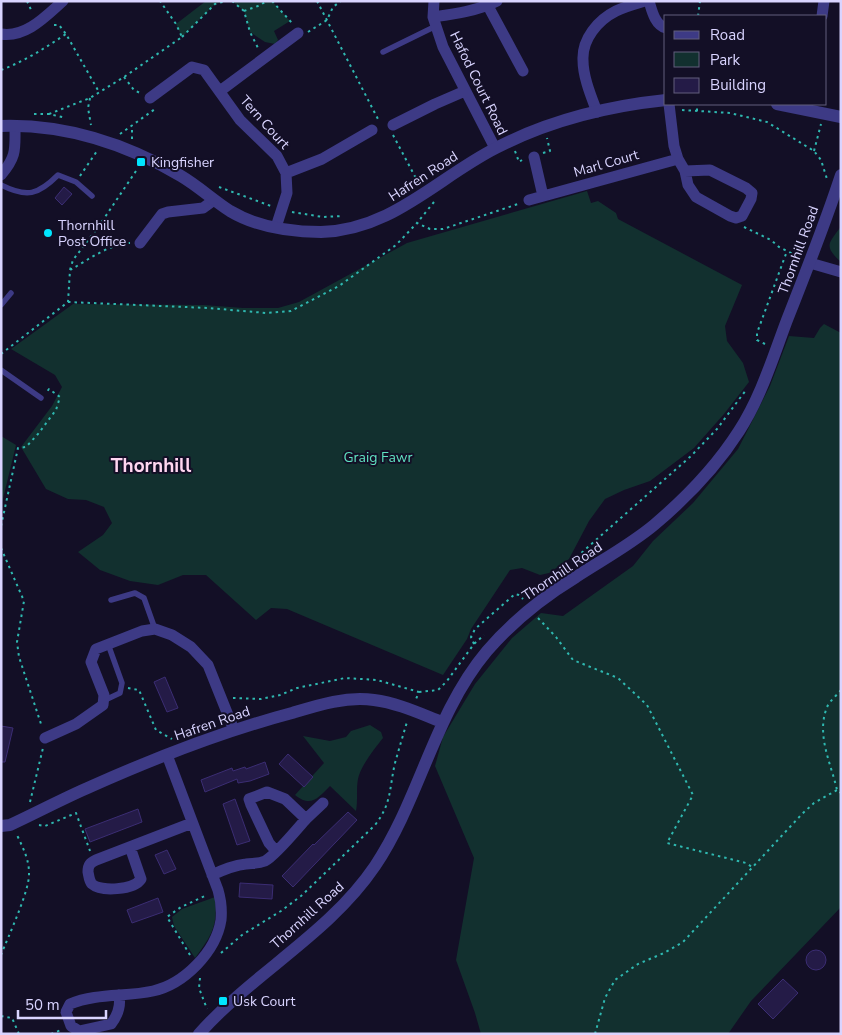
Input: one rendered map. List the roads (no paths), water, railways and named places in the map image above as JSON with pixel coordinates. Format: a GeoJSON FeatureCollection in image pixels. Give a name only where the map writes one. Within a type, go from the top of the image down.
{"type":"FeatureCollection","features":[{"type":"Feature","properties":{"kind":"street","name":"Hafod Court Road"},"geometry":{"type":"LineString","coordinates":[[434,1],[434,21],[443,47],[495,148]]}},
{"type":"Feature","properties":{"kind":"street"},"geometry":{"type":"LineString","coordinates":[[597,112],[589,89],[583,59],[587,41],[597,24],[616,11],[645,1]]}},
{"type":"Feature","properties":{"kind":"street"},"geometry":{"type":"LineString","coordinates":[[649,1],[653,14],[661,27],[664,28]]}},
{"type":"Feature","properties":{"kind":"street"},"geometry":{"type":"LineString","coordinates":[[822,15],[824,1]]}},
{"type":"Feature","properties":{"kind":"street"},"geometry":{"type":"LineString","coordinates":[[1,34],[6,35],[24,31],[41,21],[55,4]]}},
{"type":"Feature","properties":{"kind":"street"},"geometry":{"type":"LineString","coordinates":[[434,21],[492,4],[522,71]]}},
{"type":"Feature","properties":{"kind":"street","name":"Tern Court"},"geometry":{"type":"LineString","coordinates":[[220,91],[298,33]]}},
{"type":"Feature","properties":{"kind":"street","name":"Tern Court"},"geometry":{"type":"LineString","coordinates":[[150,98],[192,67],[204,70],[240,120],[277,156],[286,173]]}},
{"type":"Feature","properties":{"kind":"street"},"geometry":{"type":"LineString","coordinates":[[393,125],[465,91]]}},
{"type":"Feature","properties":{"kind":"street","name":"Hafren Road"},"geometry":{"type":"LineString","coordinates":[[1,126],[78,134],[114,144],[151,160],[183,177],[232,212],[253,222],[296,231],[323,232],[368,224],[411,203],[438,183],[495,148],[535,130],[597,112],[638,103],[664,104]]}},
{"type":"Feature","properties":{"kind":"street"},"geometry":{"type":"LineString","coordinates":[[668,105],[674,146],[678,159],[685,171],[688,185],[696,197],[730,216],[736,218],[742,216],[752,193],[746,188],[710,170],[685,171]]}},
{"type":"Feature","properties":{"kind":"street"},"geometry":{"type":"LineString","coordinates":[[781,105],[841,117]]}},
{"type":"Feature","properties":{"kind":"street"},"geometry":{"type":"LineString","coordinates":[[1,175],[11,163],[15,149],[15,126]]}},
{"type":"Feature","properties":{"kind":"street"},"geometry":{"type":"LineString","coordinates":[[276,227],[287,193],[286,173],[322,160],[372,130]]}},
{"type":"Feature","properties":{"kind":"street"},"geometry":{"type":"LineString","coordinates":[[534,157],[543,196]]}},
{"type":"Feature","properties":{"kind":"street","name":"Marl Court"},"geometry":{"type":"LineString","coordinates":[[530,200],[678,159]]}},
{"type":"Feature","properties":{"kind":"street","name":"Thornhill Road"},"geometry":{"type":"LineString","coordinates":[[199,1034],[228,1004],[332,916],[359,887],[388,845],[406,809],[442,722],[465,681],[487,652],[534,606],[651,527],[681,501],[713,467],[739,432],[752,409],[806,260],[841,175]]}},
{"type":"Feature","properties":{"kind":"street"},"geometry":{"type":"LineString","coordinates":[[140,243],[162,214],[203,208],[214,200]]}},
{"type":"Feature","properties":{"kind":"street"},"geometry":{"type":"LineString","coordinates":[[806,260],[841,272]]}},
{"type":"Feature","properties":{"kind":"street"},"geometry":{"type":"LineString","coordinates":[[45,738],[76,724],[103,705],[104,695],[90,662],[96,649],[142,631],[155,629],[172,635],[191,647],[208,665],[234,730]]}},
{"type":"Feature","properties":{"kind":"street","name":"Hafren Road"},"geometry":{"type":"LineString","coordinates":[[1,826],[30,816],[91,786],[167,755],[234,730],[327,703],[352,699],[374,700],[396,705],[442,722]]}},
{"type":"Feature","properties":{"kind":"street"},"geometry":{"type":"LineString","coordinates":[[119,995],[121,1004],[111,1024],[78,1031],[71,1026],[66,1012],[70,1004],[82,999],[153,991],[182,977],[206,954],[221,922],[222,905],[167,755]]}},
{"type":"Feature","properties":{"kind":"street"},"geometry":{"type":"LineString","coordinates":[[276,851],[269,843],[250,805],[249,799],[267,792],[285,799],[306,819]]}},
{"type":"Feature","properties":{"kind":"street"},"geometry":{"type":"LineString","coordinates":[[212,875],[230,867],[267,860],[323,803]]}},
{"type":"Feature","properties":{"kind":"street"},"geometry":{"type":"LineString","coordinates":[[130,847],[141,880],[136,885],[110,889],[93,885],[90,881],[88,867],[93,861],[192,823]]}},
{"type":"Feature","properties":{"kind":"lane"},"geometry":{"type":"LineString","coordinates":[[383,52],[434,21]]}},
{"type":"Feature","properties":{"kind":"lane"},"geometry":{"type":"LineString","coordinates":[[1,185],[14,191],[34,193],[49,184],[58,175],[76,182],[92,196]]}},
{"type":"Feature","properties":{"kind":"lane"},"geometry":{"type":"LineString","coordinates":[[1,306],[11,293]]}},
{"type":"Feature","properties":{"kind":"lane"},"geometry":{"type":"LineString","coordinates":[[1,370],[41,398]]}},
{"type":"Feature","properties":{"kind":"lane"},"geometry":{"type":"LineString","coordinates":[[111,600],[135,593],[144,598],[155,629]]}},
{"type":"Feature","properties":{"kind":"lane"},"geometry":{"type":"LineString","coordinates":[[103,701],[120,693],[122,683],[108,644]]}},
{"type":"Feature","properties":{"kind":"place","name":"Kingfisher"},"geometry":{"type":"Point","coordinates":[141,162]}},
{"type":"Feature","properties":{"kind":"place","name":"Thornhill Post Office"},"geometry":{"type":"Point","coordinates":[48,233]}},
{"type":"Feature","properties":{"kind":"place","name":"Usk Court"},"geometry":{"type":"Point","coordinates":[223,1001]}},
{"type":"Feature","properties":{"kind":"district","name":"Thornhill"},"geometry":{"type":"Point","coordinates":[151,465]}},
{"type":"Feature","properties":{"kind":"park label","name":"Graig Fawr"},"geometry":{"type":"Point","coordinates":[378,457]}}]}
